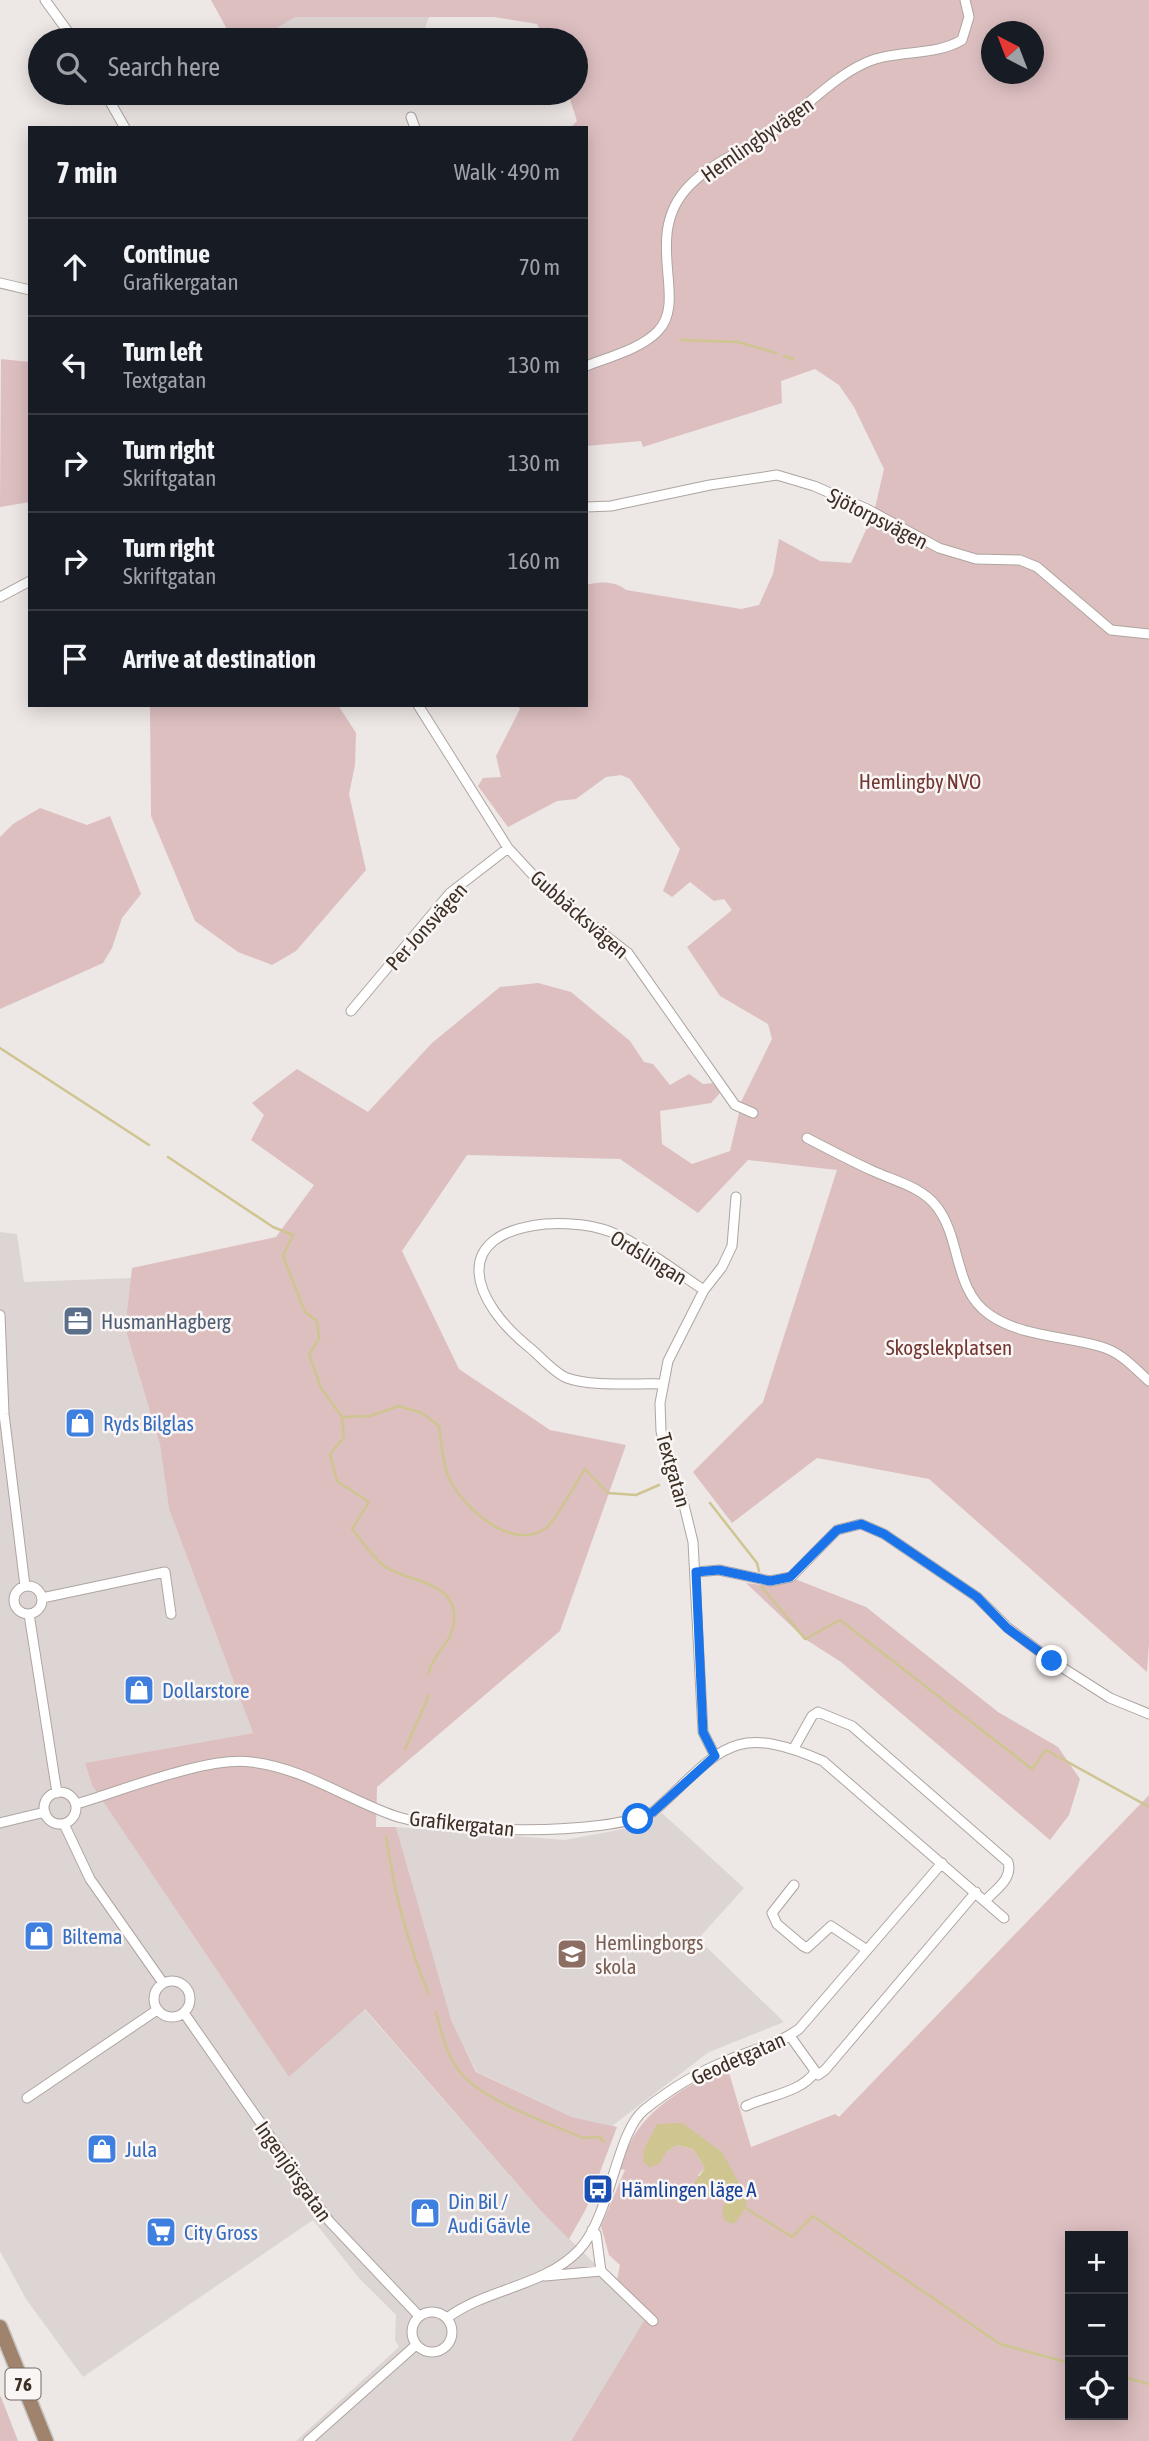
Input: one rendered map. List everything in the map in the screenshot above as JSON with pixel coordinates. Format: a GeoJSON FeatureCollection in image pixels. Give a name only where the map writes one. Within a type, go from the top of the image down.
{"type":"FeatureCollection","features":[{"type":"Feature","properties":{"kind":"main road","name":"76"},"geometry":{"type":"LineString","coordinates":[[0,2327],[46,2441]]}},
{"type":"Feature","properties":{"kind":"main road","name":"76"},"geometry":{"type":"LineString","coordinates":[[0,2343],[38,2441]]}},
{"type":"Feature","properties":{"kind":"street"},"geometry":{"type":"LineString","coordinates":[[46,0],[66,28]]}},
{"type":"Feature","properties":{"kind":"street","name":"Hemlingbyvägen"},"geometry":{"type":"LineString","coordinates":[[588,365],[644,342],[664,324],[670,296],[664,256],[666,232],[674,210],[689,186],[770,133],[864,64],[892,54],[948,48],[962,40],[969,17],[965,0]]}},
{"type":"Feature","properties":{"kind":"street"},"geometry":{"type":"LineString","coordinates":[[112,105],[124,126]]}},
{"type":"Feature","properties":{"kind":"street"},"geometry":{"type":"LineString","coordinates":[[411,117],[414,126]]}},
{"type":"Feature","properties":{"kind":"street"},"geometry":{"type":"LineString","coordinates":[[0,283],[28,290]]}},
{"type":"Feature","properties":{"kind":"street","name":"Sjötorpsvägen"},"geometry":{"type":"LineString","coordinates":[[588,507],[611,506],[710,485],[777,475],[814,486],[867,509],[939,548],[976,559],[1020,560],[1037,568],[1111,630],[1149,634]]}},
{"type":"Feature","properties":{"kind":"street"},"geometry":{"type":"LineString","coordinates":[[0,597],[28,581]]}},
{"type":"Feature","properties":{"kind":"street","name":"Gubbäcksvägen"},"geometry":{"type":"LineString","coordinates":[[419,707],[508,848],[545,888],[628,953],[655,987],[735,1105],[753,1113]]}},
{"type":"Feature","properties":{"kind":"street","name":"Per Jonsvägen"},"geometry":{"type":"LineString","coordinates":[[351,1011],[450,892],[508,848]]}},
{"type":"Feature","properties":{"kind":"street"},"geometry":{"type":"LineString","coordinates":[[807,1138],[905,1184],[935,1204],[948,1225],[961,1276],[975,1301],[990,1315],[1042,1334],[1101,1347],[1130,1362],[1149,1381]]}},
{"type":"Feature","properties":{"kind":"street","name":"Textgatan"},"geometry":{"type":"LineString","coordinates":[[715,1756],[703,1732],[694,1542],[661,1431],[662,1384],[668,1361],[704,1290],[722,1267],[732,1246],[736,1197]]}},
{"type":"Feature","properties":{"kind":"street","name":"Ordslingan"},"geometry":{"type":"LineString","coordinates":[[662,1384],[565,1377],[512,1334],[488,1304],[478,1282],[480,1259],[495,1239],[515,1228],[558,1223],[588,1226],[618,1235],[704,1290]]}},
{"type":"Feature","properties":{"kind":"street"},"geometry":{"type":"LineString","coordinates":[[0,1315],[4,1414],[25,1586]]}},
{"type":"Feature","properties":{"kind":"street"},"geometry":{"type":"LineString","coordinates":[[696,1572],[719,1570],[770,1581],[790,1577],[837,1530],[861,1524],[884,1534],[977,1597],[1007,1628],[1052,1661],[1110,1698],[1149,1714]]}},
{"type":"Feature","properties":{"kind":"street"},"geometry":{"type":"LineString","coordinates":[[42,1598],[165,1572],[171,1615]]}},
{"type":"Feature","properties":{"kind":"street"},"geometry":{"type":"LineString","coordinates":[[25,1586],[38,1590],[42,1598],[38,1611],[29,1614],[18,1610],[14,1602],[15,1594],[25,1586]]}},
{"type":"Feature","properties":{"kind":"street"},"geometry":{"type":"LineString","coordinates":[[29,1614],[57,1793]]}},
{"type":"Feature","properties":{"kind":"street"},"geometry":{"type":"LineString","coordinates":[[794,1748],[812,1716],[818,1712],[852,1726],[1009,1862],[1007,1877],[985,1901]]}},
{"type":"Feature","properties":{"kind":"street","name":"Grafikergatan"},"geometry":{"type":"LineString","coordinates":[[76,1804],[214,1764],[249,1761],[295,1771],[396,1816],[432,1824],[525,1829],[588,1828],[638,1819],[653,1812],[715,1756],[732,1744],[745,1741],[794,1748],[833,1769],[1004,1918]]}},
{"type":"Feature","properties":{"kind":"street"},"geometry":{"type":"LineString","coordinates":[[57,1793],[69,1795],[76,1804],[75,1815],[64,1824],[51,1821],[45,1812],[46,1801],[57,1793]]}},
{"type":"Feature","properties":{"kind":"street"},"geometry":{"type":"LineString","coordinates":[[0,1823],[45,1812]]}},
{"type":"Feature","properties":{"kind":"street"},"geometry":{"type":"LineString","coordinates":[[64,1824],[90,1879],[163,1983]]}},
{"type":"Feature","properties":{"kind":"street","name":"Geodetgatan"},"geometry":{"type":"LineString","coordinates":[[447,2318],[485,2297],[544,2275],[580,2249],[592,2230],[630,2132],[641,2113],[684,2080],[790,2035],[943,1863]]}},
{"type":"Feature","properties":{"kind":"street"},"geometry":{"type":"LineString","coordinates":[[794,1885],[772,1913],[777,1924],[807,1948],[831,1926],[867,1950]]}},
{"type":"Feature","properties":{"kind":"street"},"geometry":{"type":"LineString","coordinates":[[816,2073],[818,2075],[825,2070],[976,1892]]}},
{"type":"Feature","properties":{"kind":"street"},"geometry":{"type":"LineString","coordinates":[[174,1981],[185,1986],[190,1997],[184,2013],[173,2017],[157,2010],[155,1993],[163,1983],[174,1981]]}},
{"type":"Feature","properties":{"kind":"street"},"geometry":{"type":"LineString","coordinates":[[27,2098],[157,2010]]}},
{"type":"Feature","properties":{"kind":"street","name":"Ingenjörsgatan"},"geometry":{"type":"LineString","coordinates":[[184,2013],[329,2221],[419,2316]]}},
{"type":"Feature","properties":{"kind":"street"},"geometry":{"type":"LineString","coordinates":[[790,2035],[816,2073]]}},
{"type":"Feature","properties":{"kind":"street"},"geometry":{"type":"LineString","coordinates":[[746,2106],[798,2087],[810,2081],[816,2073]]}},
{"type":"Feature","properties":{"kind":"street"},"geometry":{"type":"LineString","coordinates":[[592,2230],[596,2234],[601,2271],[653,2321]]}},
{"type":"Feature","properties":{"kind":"street"},"geometry":{"type":"LineString","coordinates":[[544,2275],[601,2271]]}},
{"type":"Feature","properties":{"kind":"street"},"geometry":{"type":"LineString","coordinates":[[436,2312],[447,2318],[452,2329],[447,2345],[432,2353],[416,2346],[412,2327],[419,2316],[436,2312]]}},
{"type":"Feature","properties":{"kind":"street"},"geometry":{"type":"LineString","coordinates":[[307,2441],[416,2346]]}},
{"type":"Feature","properties":{"kind":"shaded area"},"geometry":{"type":"Polygon","coordinates":[[[294,17],[429,17],[425,28],[276,28],[294,17]]]}},
{"type":"Feature","properties":{"kind":"shaded area"},"geometry":{"type":"Polygon","coordinates":[[[0,1232],[17,1234],[24,1282],[131,1278],[125,1328],[160,1445],[169,1509],[253,1733],[86,1763],[289,2077],[364,2009],[539,2209],[648,2316],[571,2441],[296,2441],[399,2347],[395,2340],[396,2315],[359,2278],[313,2220],[83,2377],[26,2299],[0,2251],[0,1232]]]}},
{"type":"Feature","properties":{"kind":"shaded area","name":"Hemlingborgs skola"},"geometry":{"type":"Polygon","coordinates":[[[662,1813],[744,1888],[698,1939],[784,2022],[709,2052],[612,2126],[572,2117],[477,2072],[451,2022],[396,1827],[565,1840],[639,1826],[662,1813]]]}},
{"type":"Feature","properties":{"kind":"shaded area"},"geometry":{"type":"Polygon","coordinates":[[[682,2123],[722,2152],[747,2198],[745,2209],[734,2224],[725,2221],[722,2211],[726,2200],[715,2193],[702,2199],[693,2185],[705,2168],[693,2149],[677,2145],[666,2152],[659,2164],[649,2167],[643,2161],[644,2149],[657,2124],[682,2123]]]}},
{"type":"Feature","properties":{"kind":"green space"},"geometry":{"type":"Polygon","coordinates":[[[211,0],[1149,0],[1147,1672],[929,1479],[817,1458],[732,1523],[693,1472],[763,1402],[837,1170],[748,1160],[698,1213],[620,1159],[467,1155],[402,1251],[459,1369],[550,1430],[626,1445],[560,1631],[377,1787],[376,1827],[396,1827],[451,2020],[476,2072],[572,2117],[617,2127],[586,2209],[569,2239],[539,2209],[365,2009],[289,2077],[92,1785],[85,1763],[253,1733],[169,1509],[160,1445],[125,1328],[132,1268],[276,1237],[314,1185],[251,1140],[264,1115],[252,1103],[297,1069],[368,1112],[432,1043],[500,987],[538,983],[571,992],[630,1041],[644,1062],[653,1064],[670,1085],[689,1074],[703,1084],[714,1083],[720,1093],[711,1103],[660,1111],[662,1144],[692,1164],[730,1151],[740,1109],[738,1108],[772,1039],[768,1024],[720,996],[687,947],[732,910],[724,899],[714,901],[690,882],[672,897],[663,891],[680,849],[630,779],[621,775],[606,777],[576,799],[557,801],[508,827],[478,786],[483,778],[501,777],[496,756],[520,709],[518,707],[588,707],[588,585],[612,583],[626,590],[741,609],[759,605],[773,574],[779,539],[820,561],[851,563],[874,512],[884,469],[854,407],[839,385],[815,369],[781,381],[782,403],[643,447],[641,441],[588,446],[588,126],[572,126],[577,121],[572,105],[588,105],[588,28],[539,28],[537,24],[494,17],[295,17],[277,28],[226,28],[211,0]]]}},
{"type":"Feature","properties":{"kind":"green space"},"geometry":{"type":"Polygon","coordinates":[[[1,359],[28,362],[28,502],[0,507],[1,359]]]}},
{"type":"Feature","properties":{"kind":"green space"},"geometry":{"type":"Polygon","coordinates":[[[150,707],[339,707],[356,733],[355,765],[349,794],[366,870],[296,951],[272,965],[238,952],[195,921],[151,816],[150,707]]]}},
{"type":"Feature","properties":{"kind":"green space"},"geometry":{"type":"Polygon","coordinates":[[[40,808],[87,825],[110,816],[141,894],[122,918],[112,948],[103,963],[0,1009],[0,837],[13,824],[40,808]]]}},
{"type":"Feature","properties":{"kind":"green space"},"geometry":{"type":"Polygon","coordinates":[[[795,1579],[866,1607],[998,1712],[1058,1747],[1080,1779],[1069,1815],[1050,1840],[841,1662],[805,1639],[746,1583],[770,1586],[795,1579]]]}},
{"type":"Feature","properties":{"kind":"green space"},"geometry":{"type":"Polygon","coordinates":[[[1149,1795],[1149,2441],[571,2441],[647,2316],[616,2285],[620,2265],[609,2255],[601,2226],[625,2170],[620,2169],[628,2147],[644,2122],[676,2094],[727,2066],[751,2147],[835,2114],[839,2117],[1149,1795]],[[682,2123],[666,2152],[677,2145],[693,2149],[705,2168],[698,2175],[715,2193],[745,2209],[682,2123]]]}},
{"type":"Feature","properties":{"kind":"green space"},"geometry":{"type":"Polygon","coordinates":[[[1,2397],[18,2441],[0,2441],[1,2397]]]}},
{"type":"Feature","properties":{"kind":"waterway"},"geometry":{"type":"LineString","coordinates":[[681,340],[738,342],[776,353]]}},
{"type":"Feature","properties":{"kind":"waterway"},"geometry":{"type":"LineString","coordinates":[[784,356],[793,359]]}},
{"type":"Feature","properties":{"kind":"waterway"},"geometry":{"type":"LineString","coordinates":[[0,1048],[149,1145]]}},
{"type":"Feature","properties":{"kind":"waterway"},"geometry":{"type":"LineString","coordinates":[[168,1157],[273,1227],[293,1235],[283,1256],[305,1312],[317,1321],[319,1339],[309,1354],[321,1388],[342,1417],[344,1437],[330,1454],[337,1481],[369,1502],[352,1529],[384,1566],[439,1590],[448,1597],[453,1608],[453,1630],[428,1674]]}},
{"type":"Feature","properties":{"kind":"waterway"},"geometry":{"type":"LineString","coordinates":[[342,1417],[370,1416],[399,1406],[422,1413],[439,1426],[445,1467],[457,1491],[491,1524],[519,1535],[533,1534],[546,1528],[585,1469],[608,1493],[636,1495],[659,1485]]}},
{"type":"Feature","properties":{"kind":"waterway"},"geometry":{"type":"LineString","coordinates":[[710,1503],[757,1563],[759,1571]]}},
{"type":"Feature","properties":{"kind":"waterway"},"geometry":{"type":"LineString","coordinates":[[762,1587],[805,1639],[840,1620],[1032,1769],[1046,1750],[1149,1807]]}},
{"type":"Feature","properties":{"kind":"waterway"},"geometry":{"type":"LineString","coordinates":[[405,1749],[429,1695]]}},
{"type":"Feature","properties":{"kind":"waterway"},"geometry":{"type":"LineString","coordinates":[[386,1836],[402,1917],[429,1994]]}},
{"type":"Feature","properties":{"kind":"waterway"},"geometry":{"type":"LineString","coordinates":[[436,2012],[451,2058],[471,2083],[517,2110],[583,2138],[599,2137],[604,2142]]}},
{"type":"Feature","properties":{"kind":"waterway"},"geometry":{"type":"LineString","coordinates":[[744,2207],[792,2237],[813,2216],[1000,2344],[1065,2362]]}},
{"type":"Feature","properties":{"kind":"waterway"},"geometry":{"type":"LineString","coordinates":[[1128,2378],[1149,2384]]}},
{"type":"Feature","properties":{"kind":"place","name":"HusmanHagberg"},"geometry":{"type":"Point","coordinates":[78,1321]}},
{"type":"Feature","properties":{"kind":"place","name":"Ryds Bilglas"},"geometry":{"type":"Point","coordinates":[80,1423]}},
{"type":"Feature","properties":{"kind":"place","name":"Dollarstore"},"geometry":{"type":"Point","coordinates":[139,1690]}},
{"type":"Feature","properties":{"kind":"place","name":"Biltema"},"geometry":{"type":"Point","coordinates":[39,1936]}},
{"type":"Feature","properties":{"kind":"place","name":"Hemlingborgs skola"},"geometry":{"type":"Point","coordinates":[572,1954]}},
{"type":"Feature","properties":{"kind":"place","name":"Jula"},"geometry":{"type":"Point","coordinates":[102,2149]}},
{"type":"Feature","properties":{"kind":"place","name":"Hämlingen läge A"},"geometry":{"type":"Point","coordinates":[598,2189]}},
{"type":"Feature","properties":{"kind":"place","name":"Din Bil / Audi Gävle"},"geometry":{"type":"Point","coordinates":[425,2213]}},
{"type":"Feature","properties":{"kind":"place","name":"City Gross"},"geometry":{"type":"Point","coordinates":[161,2232]}},
{"type":"Feature","properties":{"kind":"route"},"geometry":{"type":"LineString","coordinates":[[638,1819],[653,1812],[715,1756],[703,1732],[696,1572],[719,1570],[770,1581],[790,1577],[837,1530],[861,1524],[884,1534],[977,1597],[1007,1628],[1052,1661]]}},
{"type":"Feature","properties":{"kind":"park label","name":"Hemlingby NVO"},"geometry":{"type":"Point","coordinates":[920,781]}},
{"type":"Feature","properties":{"kind":"park label","name":"Skogslekplatsen"},"geometry":{"type":"Point","coordinates":[949,1347]}}]}
